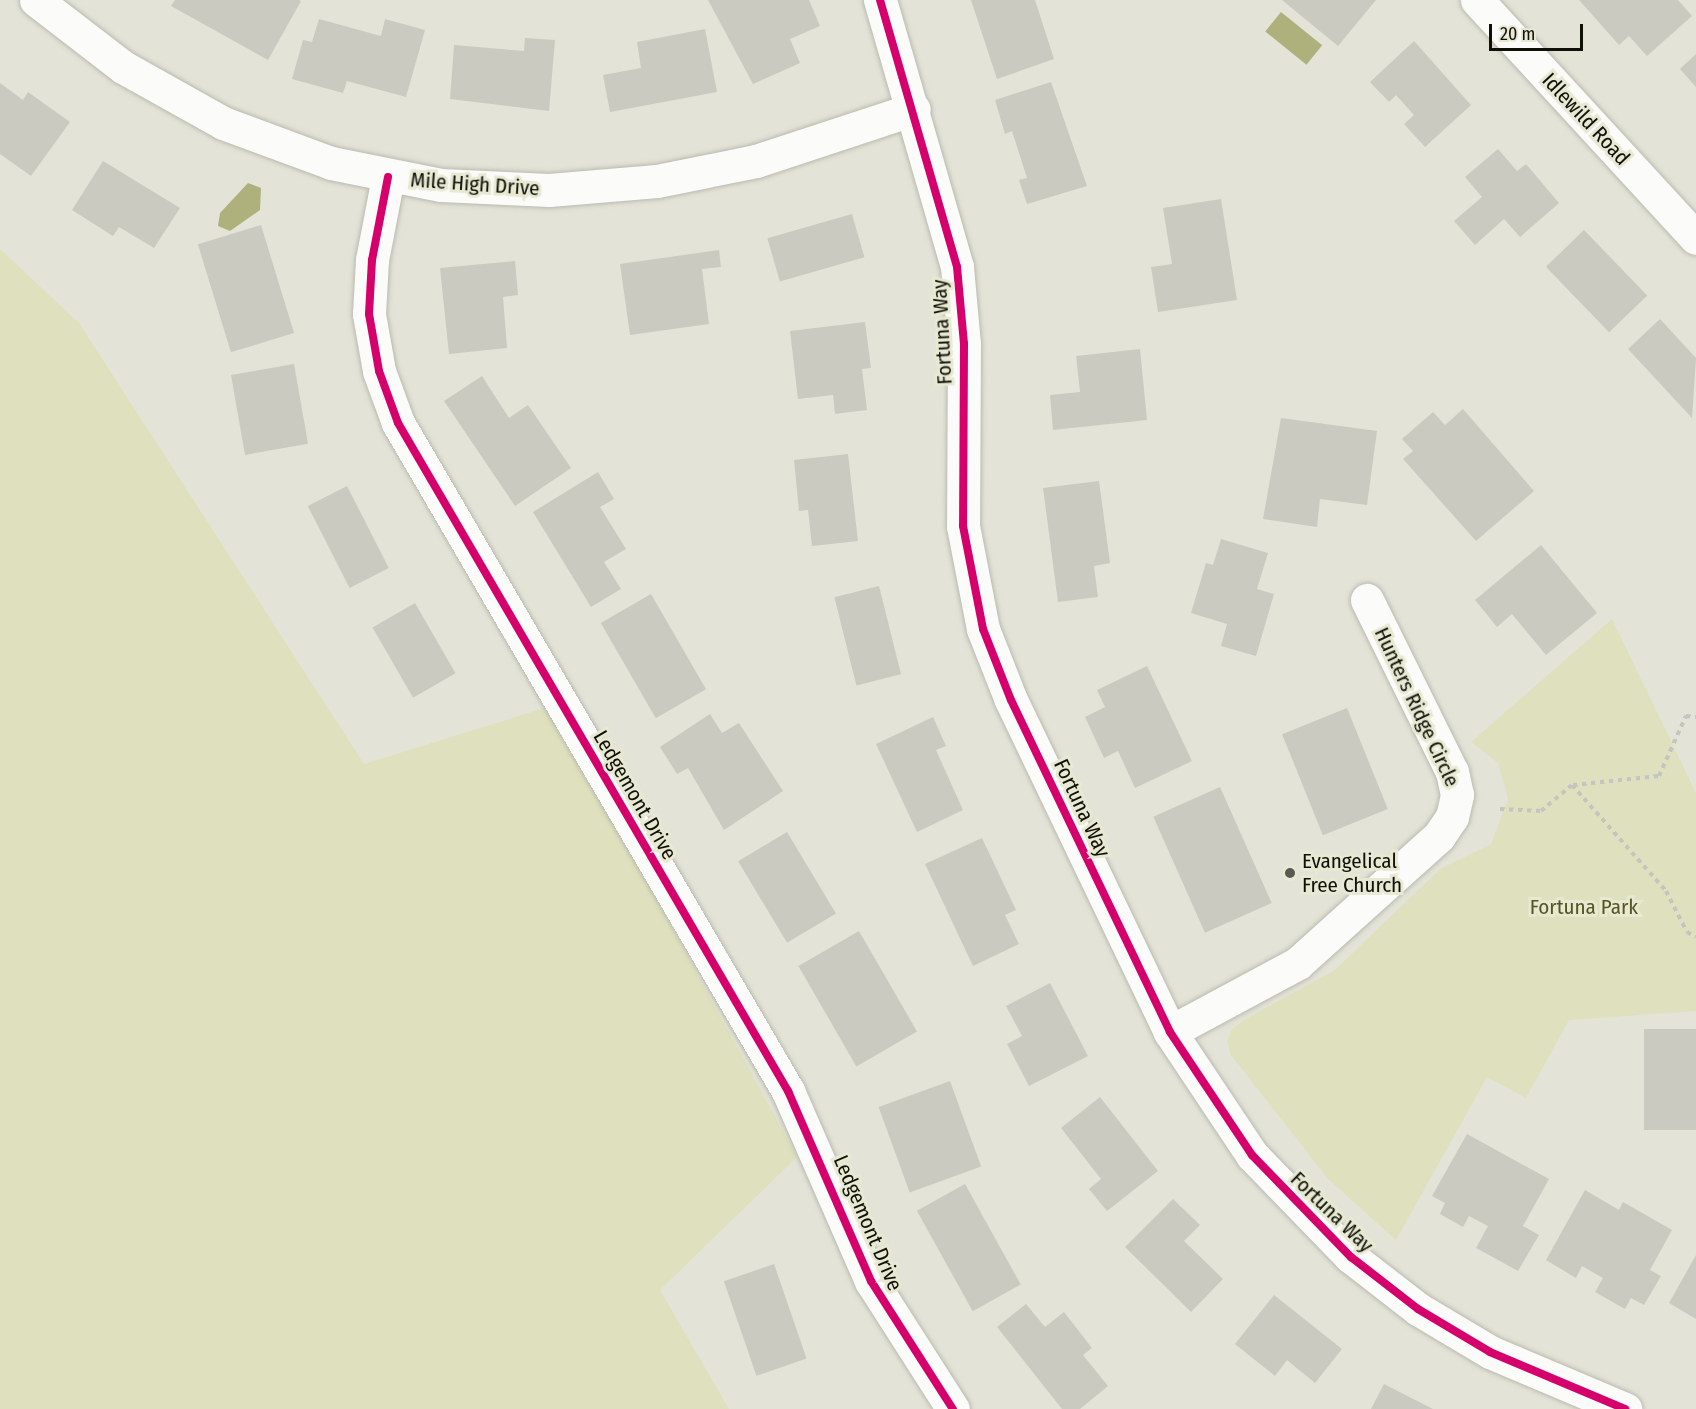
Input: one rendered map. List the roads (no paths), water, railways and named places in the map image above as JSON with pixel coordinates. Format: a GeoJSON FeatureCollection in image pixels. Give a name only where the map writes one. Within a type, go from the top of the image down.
{"type":"FeatureCollection","features":[{"type":"Feature","properties":{"kind":"street","name":"Mile High Drive"},"geometry":{"type":"LineString","coordinates":[[36,0],[123,67],[224,123],[277,145],[387,177],[549,190],[657,181],[765,159],[914,109]]}},
{"type":"Feature","properties":{"kind":"street","name":"Fortuna Way"},"geometry":{"type":"LineString","coordinates":[[880,0],[914,109],[957,267],[964,344],[963,526],[983,629],[1016,711],[1170,1032],[1251,1155],[1351,1257],[1418,1309],[1490,1352],[1625,1409]]}},
{"type":"Feature","properties":{"kind":"street","name":"Idlewild Road"},"geometry":{"type":"LineString","coordinates":[[1477,0],[1696,238]]}},
{"type":"Feature","properties":{"kind":"street","name":"Ledgemont Drive"},"geometry":{"type":"LineString","coordinates":[[387,177],[372,260],[369,314],[379,371],[398,423],[788,1091],[871,1281],[953,1409]]}},
{"type":"Feature","properties":{"kind":"street","name":"Hunters Ridge Circle"},"geometry":{"type":"LineString","coordinates":[[1170,1032],[1299,963],[1439,836],[1452,817],[1457,795],[1452,772],[1367,600]]}},
{"type":"Feature","properties":{"kind":"place","name":"Evangelical Free Church"},"geometry":{"type":"Point","coordinates":[1290,873]}},
{"type":"Feature","properties":{"kind":"park label","name":"Fortuna Park"},"geometry":{"type":"Point","coordinates":[1584,907]}}]}
